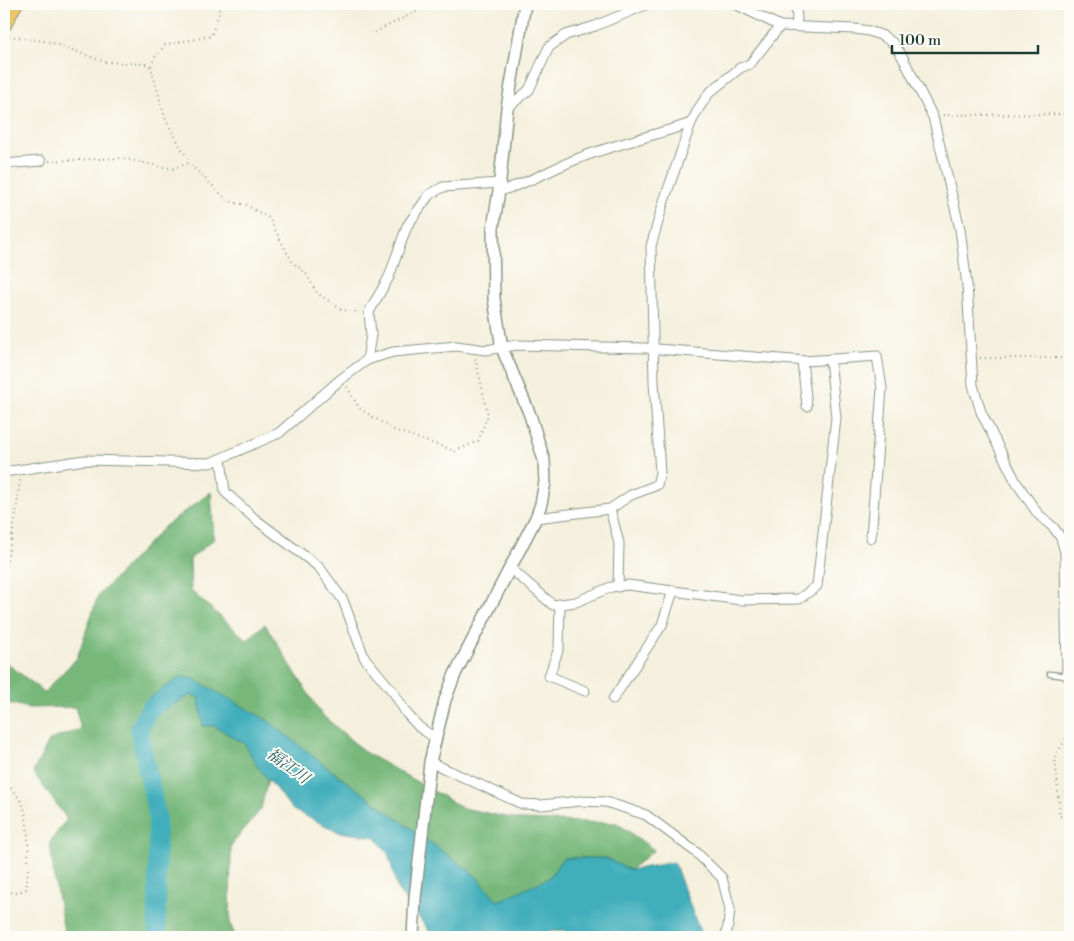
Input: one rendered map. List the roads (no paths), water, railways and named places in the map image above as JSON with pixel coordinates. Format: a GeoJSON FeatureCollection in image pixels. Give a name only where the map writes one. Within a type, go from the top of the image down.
{"type":"FeatureCollection","features":[{"type":"Feature","properties":{"kind":"main road"},"geometry":{"type":"LineString","coordinates":[[4,25],[14,4]]}},
{"type":"Feature","properties":{"kind":"street"},"geometry":{"type":"LineString","coordinates":[[413,937],[430,762],[445,700],[455,674],[536,518],[545,482],[544,460],[530,415],[502,348],[494,299],[493,228],[507,108],[525,4]]}},
{"type":"Feature","properties":{"kind":"street"},"geometry":{"type":"LineString","coordinates":[[507,108],[529,90],[549,47],[554,43],[566,35],[595,26],[648,4]]}},
{"type":"Feature","properties":{"kind":"street"},"geometry":{"type":"LineString","coordinates":[[735,4],[780,26],[855,29],[883,36],[893,43],[902,56],[933,116],[960,229],[967,285],[973,385],[981,412],[1021,490],[1038,514],[1054,528],[1061,538],[1066,552],[1068,601],[1067,676]]}},
{"type":"Feature","properties":{"kind":"street"},"geometry":{"type":"LineString","coordinates":[[795,4],[796,26]]}},
{"type":"Feature","properties":{"kind":"street"},"geometry":{"type":"LineString","coordinates":[[536,518],[610,509],[632,495],[657,485],[660,473],[653,350],[651,246],[691,122],[709,93],[740,68],[750,64],[780,26]]}},
{"type":"Feature","properties":{"kind":"street"},"geometry":{"type":"LineString","coordinates":[[367,360],[371,335],[369,312],[389,277],[407,226],[429,195],[443,187],[509,188],[536,178],[575,159],[691,122]]}},
{"type":"Feature","properties":{"kind":"street"},"geometry":{"type":"LineString","coordinates":[[4,164],[41,162]]}},
{"type":"Feature","properties":{"kind":"street"},"geometry":{"type":"LineString","coordinates":[[4,472],[85,460],[210,463],[279,433],[341,379],[367,360],[393,352],[456,346],[486,350],[517,345],[653,350],[802,361],[877,356],[882,388],[871,538]]}},
{"type":"Feature","properties":{"kind":"street"},"geometry":{"type":"LineString","coordinates":[[510,568],[553,605],[576,602],[611,587],[628,585],[741,600],[799,599],[817,586],[836,418],[830,359]]}},
{"type":"Feature","properties":{"kind":"street"},"geometry":{"type":"LineString","coordinates":[[802,361],[806,406]]}},
{"type":"Feature","properties":{"kind":"street"},"geometry":{"type":"LineString","coordinates":[[221,459],[225,492],[255,519],[319,567],[343,600],[364,657],[394,693],[406,714],[419,727],[435,738]]}},
{"type":"Feature","properties":{"kind":"street"},"geometry":{"type":"LineString","coordinates":[[610,509],[619,543],[618,586]]}},
{"type":"Feature","properties":{"kind":"street"},"geometry":{"type":"LineString","coordinates":[[614,699],[662,625],[672,591]]}},
{"type":"Feature","properties":{"kind":"street"},"geometry":{"type":"LineString","coordinates":[[560,604],[559,648],[549,676],[585,691]]}},
{"type":"Feature","properties":{"kind":"street"},"geometry":{"type":"LineString","coordinates":[[430,762],[522,804],[541,805],[580,800],[606,802],[646,815],[697,853],[722,878],[730,909],[725,937]]}},
{"type":"Feature","properties":{"kind":"lane"},"geometry":{"type":"LineString","coordinates":[[1050,674],[1067,676]]}},
{"type":"Feature","properties":{"kind":"water"},"geometry":{"type":"Polygon","coordinates":[[[181,677],[194,679],[267,720],[336,774],[475,875],[498,901],[549,878],[563,858],[605,858],[630,870],[674,862],[702,937],[569,937],[564,930],[518,937],[434,937],[398,891],[388,853],[375,837],[339,832],[293,810],[257,766],[245,744],[214,726],[203,726],[199,698],[191,695],[164,710],[140,717],[139,709],[150,697],[181,677]]]}},
{"type":"Feature","properties":{"kind":"waterway","name":"福江川"},"geometry":{"type":"LineString","coordinates":[[157,937],[157,816],[139,729],[150,708],[164,700]]}}]}
